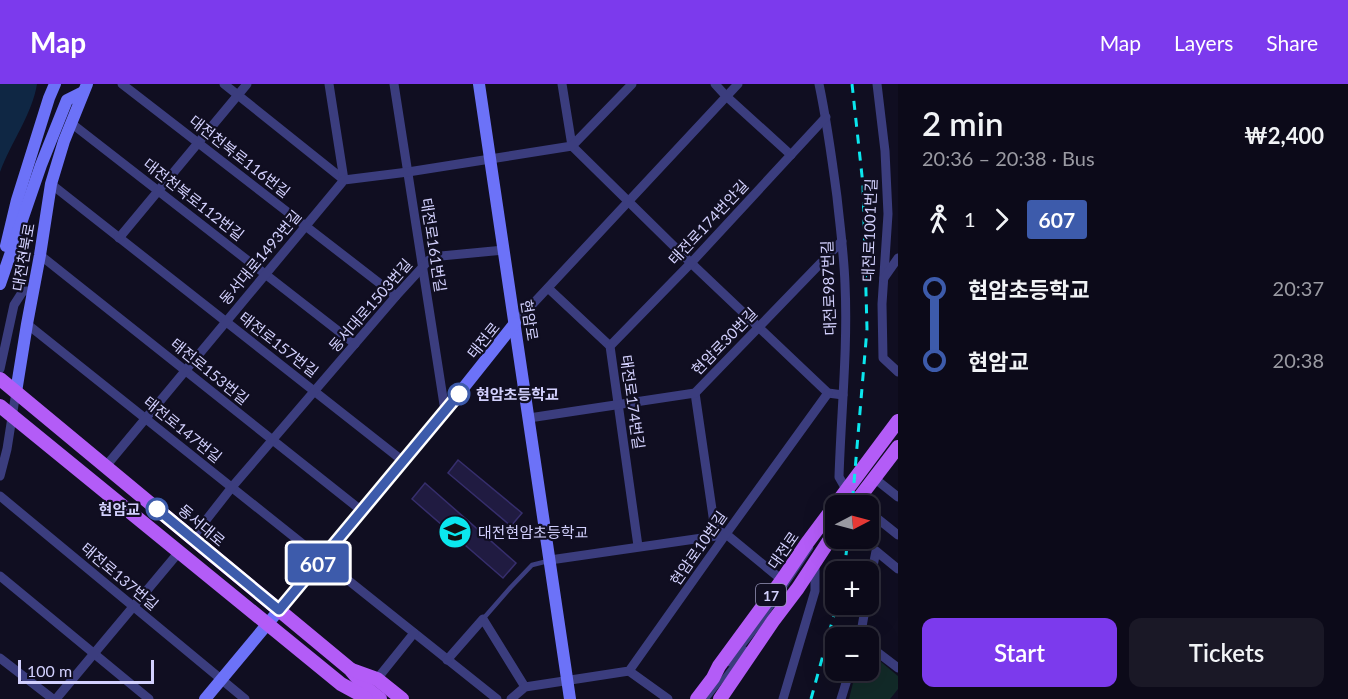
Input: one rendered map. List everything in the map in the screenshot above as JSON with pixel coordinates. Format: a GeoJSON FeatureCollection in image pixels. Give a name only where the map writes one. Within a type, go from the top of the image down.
{"type":"FeatureCollection","features":[{"type":"Feature","properties":{"kind":"main road"},"geometry":{"type":"LineString","coordinates":[[0,270],[17,200],[49,98],[56,84]]}},
{"type":"Feature","properties":{"kind":"main road","name":"현암로"},"geometry":{"type":"LineString","coordinates":[[479,84],[570,699]]}},
{"type":"Feature","properties":{"kind":"main road"},"geometry":{"type":"LineString","coordinates":[[0,284],[40,165],[67,100],[85,88]]}},
{"type":"Feature","properties":{"kind":"main road","name":"대전천북로"},"geometry":{"type":"LineString","coordinates":[[8,386],[27,324],[51,184],[85,88]]}},
{"type":"Feature","properties":{"kind":"main road","name":"태전로"},"geometry":{"type":"LineString","coordinates":[[205,699],[445,411],[515,323]]}},
{"type":"Feature","properties":{"kind":"main road","name":"동서대로"},"geometry":{"type":"LineString","coordinates":[[8,386],[350,669],[365,687],[380,699]]}},
{"type":"Feature","properties":{"kind":"main road"},"geometry":{"type":"LineString","coordinates":[[5,410],[341,684],[354,699]]}},
{"type":"Feature","properties":{"kind":"main road","name":"대전로"},"geometry":{"type":"LineString","coordinates":[[859,495],[898,421]]}},
{"type":"Feature","properties":{"kind":"main road","name":"대전로"},"geometry":{"type":"LineString","coordinates":[[860,495],[898,447]]}},
{"type":"Feature","properties":{"kind":"main road","name":"대전로"},"geometry":{"type":"LineString","coordinates":[[697,699],[825,519]]}},
{"type":"Feature","properties":{"kind":"main road"},"geometry":{"type":"LineString","coordinates":[[720,699],[825,546]]}},
{"type":"Feature","properties":{"kind":"main road"},"geometry":{"type":"LineString","coordinates":[[350,669],[377,679],[402,699]]}},
{"type":"Feature","properties":{"kind":"main road"},"geometry":{"type":"LineString","coordinates":[[341,684],[366,699]]}},
{"type":"Feature","properties":{"kind":"street","name":"대전천북로116번길"},"geometry":{"type":"LineString","coordinates":[[122,84],[396,296]]}},
{"type":"Feature","properties":{"kind":"street"},"geometry":{"type":"LineString","coordinates":[[224,84],[344,180],[572,146],[632,84]]}},
{"type":"Feature","properties":{"kind":"street"},"geometry":{"type":"LineString","coordinates":[[118,237],[247,84]]}},
{"type":"Feature","properties":{"kind":"street"},"geometry":{"type":"LineString","coordinates":[[329,84],[344,180]]}},
{"type":"Feature","properties":{"kind":"street","name":"태전로161번길"},"geometry":{"type":"LineString","coordinates":[[394,84],[445,411]]}},
{"type":"Feature","properties":{"kind":"street"},"geometry":{"type":"LineString","coordinates":[[562,84],[572,146],[828,393],[843,395]]}},
{"type":"Feature","properties":{"kind":"street"},"geometry":{"type":"LineString","coordinates":[[715,84],[791,155]]}},
{"type":"Feature","properties":{"kind":"street","name":"태전로"},"geometry":{"type":"LineString","coordinates":[[515,323],[738,84]]}},
{"type":"Feature","properties":{"kind":"street","name":"대전로987번길"},"geometry":{"type":"LineString","coordinates":[[819,84],[826,117],[842,241],[846,294],[846,356],[839,477],[852,495]]}},
{"type":"Feature","properties":{"kind":"street","name":"대전로1001번길"},"geometry":{"type":"LineString","coordinates":[[877,84],[885,151],[888,214],[882,304],[883,358],[898,372]]}},
{"type":"Feature","properties":{"kind":"street","name":"태전로174번안길"},"geometry":{"type":"LineString","coordinates":[[610,346],[691,263],[826,117]]}},
{"type":"Feature","properties":{"kind":"street","name":"대전천북로112번길"},"geometry":{"type":"LineString","coordinates":[[71,123],[355,344]]}},
{"type":"Feature","properties":{"kind":"street","name":"동서대로1493번길"},"geometry":{"type":"LineString","coordinates":[[106,466],[344,180]]}},
{"type":"Feature","properties":{"kind":"street","name":"태전로157번길"},"geometry":{"type":"LineString","coordinates":[[51,184],[403,461]]}},
{"type":"Feature","properties":{"kind":"street","name":"현암로30번길"},"geometry":{"type":"LineString","coordinates":[[529,418],[695,393],[842,241]]}},
{"type":"Feature","properties":{"kind":"street","name":"동서대로1503번길"},"geometry":{"type":"LineString","coordinates":[[192,538],[232,487],[429,260],[441,256],[504,250]]}},
{"type":"Feature","properties":{"kind":"street","name":"태전로153번길"},"geometry":{"type":"LineString","coordinates":[[40,255],[362,511]]}},
{"type":"Feature","properties":{"kind":"street"},"geometry":{"type":"LineString","coordinates":[[883,279],[898,258]]}},
{"type":"Feature","properties":{"kind":"street","name":"태전로174번길"},"geometry":{"type":"LineString","coordinates":[[548,288],[610,346],[638,546]]}},
{"type":"Feature","properties":{"kind":"street"},"geometry":{"type":"LineString","coordinates":[[0,369],[14,305],[23,291],[32,291]]}},
{"type":"Feature","properties":{"kind":"street","name":"태전로147번길"},"geometry":{"type":"LineString","coordinates":[[27,324],[322,559]]}},
{"type":"Feature","properties":{"kind":"street","name":"대전천북로"},"geometry":{"type":"LineString","coordinates":[[0,476],[7,449],[5,410],[8,386]]}},
{"type":"Feature","properties":{"kind":"street"},"geometry":{"type":"LineString","coordinates":[[695,393],[715,530],[726,534],[782,580]]}},
{"type":"Feature","properties":{"kind":"street","name":"현암로10번길"},"geometry":{"type":"LineString","coordinates":[[629,671],[828,393]]}},
{"type":"Feature","properties":{"kind":"street"},"geometry":{"type":"LineString","coordinates":[[874,478],[898,497]]}},
{"type":"Feature","properties":{"kind":"street","name":"태전로137번길"},"geometry":{"type":"LineString","coordinates":[[0,496],[221,679]]}},
{"type":"Feature","properties":{"kind":"street"},"geometry":{"type":"LineString","coordinates":[[879,520],[898,535]]}},
{"type":"Feature","properties":{"kind":"street"},"geometry":{"type":"LineString","coordinates":[[550,560],[726,534]]}},
{"type":"Feature","properties":{"kind":"street"},"geometry":{"type":"LineString","coordinates":[[874,561],[876,551],[898,569]]}},
{"type":"Feature","properties":{"kind":"street"},"geometry":{"type":"LineString","coordinates":[[0,658],[54,699],[178,552]]}},
{"type":"Feature","properties":{"kind":"street"},"geometry":{"type":"LineString","coordinates":[[322,559],[497,699]]}},
{"type":"Feature","properties":{"kind":"street"},"geometry":{"type":"LineString","coordinates":[[783,699],[814,591],[816,560]]}},
{"type":"Feature","properties":{"kind":"street"},"geometry":{"type":"LineString","coordinates":[[0,576],[149,699]]}},
{"type":"Feature","properties":{"kind":"street"},"geometry":{"type":"LineString","coordinates":[[447,660],[483,620],[525,687]]}},
{"type":"Feature","properties":{"kind":"street"},"geometry":{"type":"LineString","coordinates":[[377,679],[414,633]]}},
{"type":"Feature","properties":{"kind":"street"},"geometry":{"type":"LineString","coordinates":[[879,653],[898,668]]}},
{"type":"Feature","properties":{"kind":"street"},"geometry":{"type":"LineString","coordinates":[[512,699],[525,687],[629,671],[668,699]]}},
{"type":"Feature","properties":{"kind":"street"},"geometry":{"type":"LineString","coordinates":[[221,679],[245,699]]}},
{"type":"Feature","properties":{"kind":"street"},"geometry":{"type":"LineString","coordinates":[[841,699],[847,681]]}},
{"type":"Feature","properties":{"kind":"lane"},"geometry":{"type":"LineString","coordinates":[[713,678],[722,672],[765,618],[805,559],[825,523]]}},
{"type":"Feature","properties":{"kind":"lane"},"geometry":{"type":"LineString","coordinates":[[483,620],[532,565],[550,560]]}},
{"type":"Feature","properties":{"kind":"lane"},"geometry":{"type":"LineString","coordinates":[[707,699],[752,643],[773,621]]}},
{"type":"Feature","properties":{"kind":"green space"},"geometry":{"type":"Polygon","coordinates":[[[879,660],[898,676],[898,689],[890,699],[849,699],[854,681],[879,681],[879,660]]]}},
{"type":"Feature","properties":{"kind":"water"},"geometry":{"type":"Polygon","coordinates":[[[0,84],[37,84],[31,107],[0,172],[0,84]]]}},
{"type":"Feature","properties":{"kind":"building"},"geometry":{"type":"Polygon","coordinates":[[[458,460],[522,513],[511,526],[448,473],[458,460]]]}},
{"type":"Feature","properties":{"kind":"building"},"geometry":{"type":"Polygon","coordinates":[[[425,483],[516,563],[503,578],[412,499],[425,483]]]}},
{"type":"Feature","properties":{"kind":"railway"},"geometry":{"type":"LineString","coordinates":[[852,84],[863,185],[867,329],[853,495]]}},
{"type":"Feature","properties":{"kind":"railway"},"geometry":{"type":"LineString","coordinates":[[845,561],[847,549]]}},
{"type":"Feature","properties":{"kind":"railway"},"geometry":{"type":"LineString","coordinates":[[811,699],[834,615]]}},
{"type":"Feature","properties":{"kind":"bus line","name":"607"},"geometry":{"type":"LineString","coordinates":[[157,509],[279,610],[459,394]]}},
{"type":"Feature","properties":{"kind":"place","name":"현암초등학교"},"geometry":{"type":"Point","coordinates":[459,394]}},
{"type":"Feature","properties":{"kind":"place","name":"현암교"},"geometry":{"type":"Point","coordinates":[157,509]}},
{"type":"Feature","properties":{"kind":"place","name":"대전현암초등학교"},"geometry":{"type":"Point","coordinates":[455,532]}}]}
